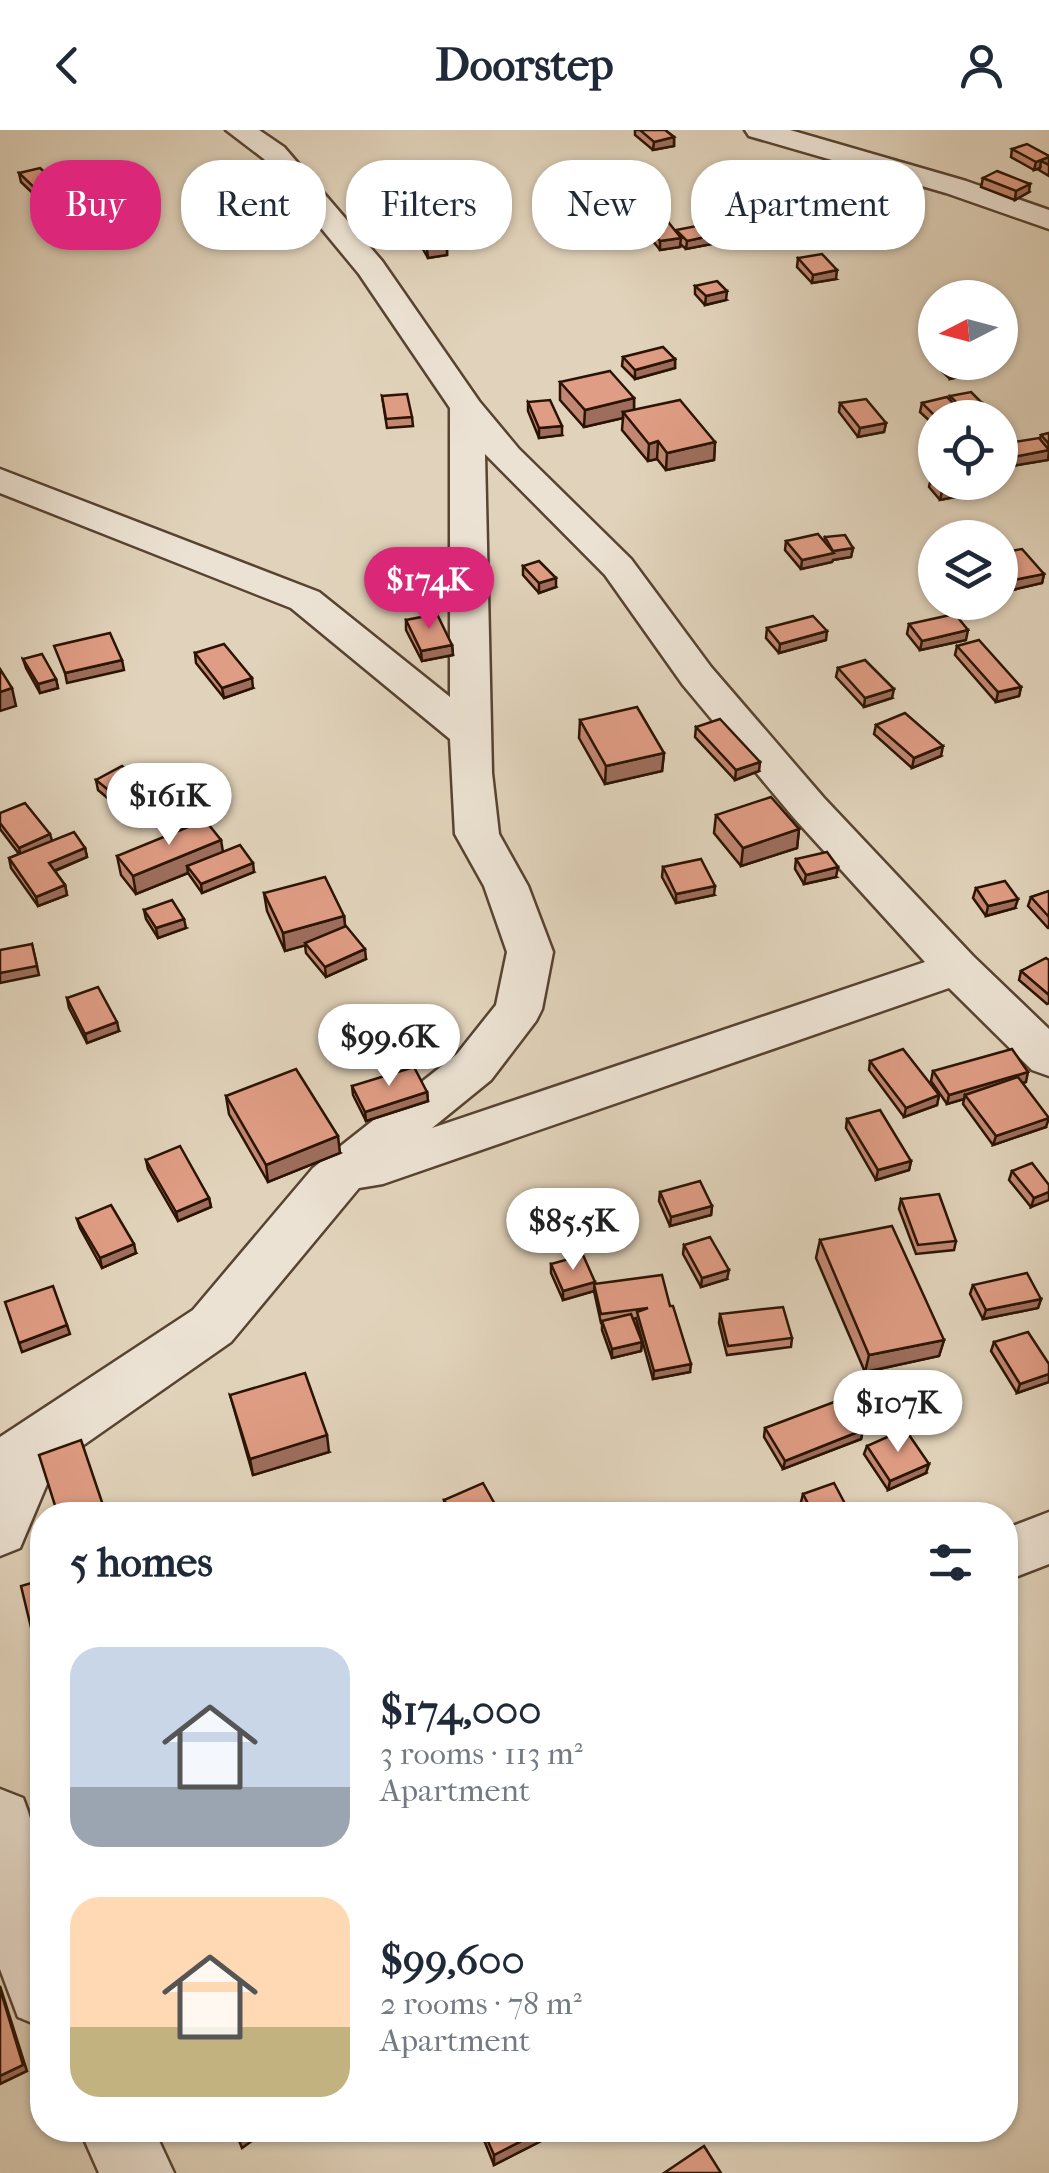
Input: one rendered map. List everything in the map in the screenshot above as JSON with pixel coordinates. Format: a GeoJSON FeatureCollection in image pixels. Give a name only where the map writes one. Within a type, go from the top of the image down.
{"type":"FeatureCollection","features":[{"type":"Feature","properties":{"kind":"street"},"geometry":{"type":"LineString","coordinates":[[240,130],[274,153],[371,268],[506,458],[618,567],[747,735],[957,968],[1049,1058]]}},
{"type":"Feature","properties":{"kind":"street"},"geometry":{"type":"LineString","coordinates":[[758,130],[956,188],[1049,220]]}},
{"type":"Feature","properties":{"kind":"street"},"geometry":{"type":"LineString","coordinates":[[0,1530],[16,1455],[212,1326],[332,1182],[474,1066],[519,1009],[530,952],[506,886],[477,834],[470,735],[467,408]]}},
{"type":"Feature","properties":{"kind":"street"},"geometry":{"type":"LineString","coordinates":[[0,480],[305,600],[470,735]]}},
{"type":"Feature","properties":{"kind":"street"},"geometry":{"type":"LineString","coordinates":[[332,1182],[957,968]]}},
{"type":"Feature","properties":{"kind":"street"},"geometry":{"type":"LineString","coordinates":[[1018,1550],[1049,1538]]}},
{"type":"Feature","properties":{"kind":"street"},"geometry":{"type":"LineString","coordinates":[[0,1820],[25,1888],[30,1919]]}},
{"type":"Feature","properties":{"kind":"street"},"geometry":{"type":"LineString","coordinates":[[121,2142],[138,2173]]}},
{"type":"Feature","properties":{"kind":"building"},"geometry":{"type":"Polygon","coordinates":[[[640,130],[665,130],[674,137],[654,142],[640,130]]]}},
{"type":"Feature","properties":{"kind":"building"},"geometry":{"type":"Polygon","coordinates":[[[1027,144],[1049,157],[1036,162],[1012,149],[1027,144]]]}},
{"type":"Feature","properties":{"kind":"building"},"geometry":{"type":"Polygon","coordinates":[[[30,170],[30,184],[19,173],[30,170]]]}},
{"type":"Feature","properties":{"kind":"building"},"geometry":{"type":"Polygon","coordinates":[[[997,171],[1030,184],[1016,191],[983,178],[997,171]]]}},
{"type":"Feature","properties":{"kind":"building"},"geometry":{"type":"Polygon","coordinates":[[[671,226],[681,238],[671,239],[671,226]]]}},
{"type":"Feature","properties":{"kind":"building"},"geometry":{"type":"Polygon","coordinates":[[[691,227],[691,240],[687,241],[676,230],[691,227]]]}},
{"type":"Feature","properties":{"kind":"building"},"geometry":{"type":"Polygon","coordinates":[[[822,254],[837,270],[813,275],[798,258],[822,254]]]}},
{"type":"Feature","properties":{"kind":"building"},"geometry":{"type":"Polygon","coordinates":[[[717,281],[727,291],[706,296],[695,286],[717,281]]]}},
{"type":"Feature","properties":{"kind":"building"},"geometry":{"type":"Polygon","coordinates":[[[663,347],[675,359],[635,370],[623,357],[663,347]]]}},
{"type":"Feature","properties":{"kind":"building"},"geometry":{"type":"Polygon","coordinates":[[[610,371],[634,398],[585,410],[560,382],[610,371]]]}},
{"type":"Feature","properties":{"kind":"building"},"geometry":{"type":"Polygon","coordinates":[[[971,392],[979,400],[954,400],[950,396],[971,392]]]}},
{"type":"Feature","properties":{"kind":"building"},"geometry":{"type":"Polygon","coordinates":[[[407,394],[412,417],[386,419],[382,396],[407,394]]]}},
{"type":"Feature","properties":{"kind":"building"},"geometry":{"type":"Polygon","coordinates":[[[866,399],[886,423],[860,428],[840,403],[866,399]]]}},
{"type":"Feature","properties":{"kind":"building"},"geometry":{"type":"Polygon","coordinates":[[[550,400],[562,426],[539,428],[528,402],[550,400]]]}},
{"type":"Feature","properties":{"kind":"building"},"geometry":{"type":"Polygon","coordinates":[[[680,400],[715,442],[667,453],[658,441],[649,444],[623,412],[680,400]]]}},
{"type":"Feature","properties":{"kind":"building"},"geometry":{"type":"Polygon","coordinates":[[[1039,438],[1049,450],[1018,456],[1018,442],[1039,438]]]}},
{"type":"Feature","properties":{"kind":"building"},"geometry":{"type":"Polygon","coordinates":[[[818,534],[834,553],[802,560],[786,541],[818,534]]]}},
{"type":"Feature","properties":{"kind":"building"},"geometry":{"type":"Polygon","coordinates":[[[845,535],[853,548],[833,551],[825,537],[845,535]]]}},
{"type":"Feature","properties":{"kind":"building"},"geometry":{"type":"Polygon","coordinates":[[[1022,549],[1044,574],[1018,579],[1018,550],[1022,549]]]}},
{"type":"Feature","properties":{"kind":"building"},"geometry":{"type":"Polygon","coordinates":[[[539,561],[556,578],[539,583],[523,566],[539,561]]]}},
{"type":"Feature","properties":{"kind":"building"},"geometry":{"type":"Polygon","coordinates":[[[437,614],[452,645],[421,651],[406,620],[437,614]]]}},
{"type":"Feature","properties":{"kind":"building"},"geometry":{"type":"Polygon","coordinates":[[[813,616],[827,631],[780,644],[767,628],[813,616]]]}},
{"type":"Feature","properties":{"kind":"building"},"geometry":{"type":"Polygon","coordinates":[[[960,620],[968,630],[922,641],[909,624],[960,620]]]}},
{"type":"Feature","properties":{"kind":"building"},"geometry":{"type":"Polygon","coordinates":[[[110,633],[122,660],[65,673],[54,646],[110,633]]]}},
{"type":"Feature","properties":{"kind":"building"},"geometry":{"type":"Polygon","coordinates":[[[979,640],[1021,687],[998,692],[957,646],[979,640]]]}},
{"type":"Feature","properties":{"kind":"building"},"geometry":{"type":"Polygon","coordinates":[[[224,644],[252,678],[222,688],[195,653],[224,644]]]}},
{"type":"Feature","properties":{"kind":"building"},"geometry":{"type":"Polygon","coordinates":[[[42,654],[56,679],[38,684],[23,659],[42,654]]]}},
{"type":"Feature","properties":{"kind":"building"},"geometry":{"type":"Polygon","coordinates":[[[865,660],[894,689],[865,698],[838,668],[865,660]]]}},
{"type":"Feature","properties":{"kind":"building"},"geometry":{"type":"Polygon","coordinates":[[[0,669],[12,688],[0,692],[0,669]]]}},
{"type":"Feature","properties":{"kind":"building"},"geometry":{"type":"Polygon","coordinates":[[[637,707],[664,753],[606,766],[580,720],[637,707]]]}},
{"type":"Feature","properties":{"kind":"building"},"geometry":{"type":"Polygon","coordinates":[[[905,713],[943,746],[914,758],[876,725],[905,713]]]}},
{"type":"Feature","properties":{"kind":"building"},"geometry":{"type":"Polygon","coordinates":[[[720,719],[760,762],[736,770],[696,727],[720,719]]]}},
{"type":"Feature","properties":{"kind":"building"},"geometry":{"type":"Polygon","coordinates":[[[122,766],[153,791],[127,805],[96,780],[122,766]]]}},
{"type":"Feature","properties":{"kind":"building"},"geometry":{"type":"Polygon","coordinates":[[[771,797],[799,829],[743,848],[716,815],[771,797]]]}},
{"type":"Feature","properties":{"kind":"building"},"geometry":{"type":"Polygon","coordinates":[[[25,803],[50,834],[19,848],[0,823],[0,813],[25,803]]]}},
{"type":"Feature","properties":{"kind":"building"},"geometry":{"type":"Polygon","coordinates":[[[205,820],[221,840],[133,876],[117,856],[205,820]]]}},
{"type":"Feature","properties":{"kind":"building"},"geometry":{"type":"Polygon","coordinates":[[[74,832],[85,848],[49,863],[65,885],[36,897],[9,858],[74,832]]]}},
{"type":"Feature","properties":{"kind":"building"},"geometry":{"type":"Polygon","coordinates":[[[240,845],[253,863],[201,884],[187,866],[240,845]]]}},
{"type":"Feature","properties":{"kind":"building"},"geometry":{"type":"Polygon","coordinates":[[[827,852],[838,867],[806,875],[796,859],[827,852]]]}},
{"type":"Feature","properties":{"kind":"building"},"geometry":{"type":"Polygon","coordinates":[[[701,859],[715,886],[676,894],[663,867],[701,859]]]}},
{"type":"Feature","properties":{"kind":"building"},"geometry":{"type":"Polygon","coordinates":[[[325,877],[344,916],[283,933],[264,893],[325,877]]]}},
{"type":"Feature","properties":{"kind":"building"},"geometry":{"type":"Polygon","coordinates":[[[1005,881],[1018,899],[988,906],[976,888],[1005,881]]]}},
{"type":"Feature","properties":{"kind":"building"},"geometry":{"type":"Polygon","coordinates":[[[1049,891],[1049,917],[1031,897],[1049,891]]]}},
{"type":"Feature","properties":{"kind":"building"},"geometry":{"type":"Polygon","coordinates":[[[172,900],[184,919],[156,928],[144,910],[172,900]]]}},
{"type":"Feature","properties":{"kind":"building"},"geometry":{"type":"Polygon","coordinates":[[[346,926],[365,949],[325,967],[305,943],[346,926]]]}},
{"type":"Feature","properties":{"kind":"building"},"geometry":{"type":"Polygon","coordinates":[[[32,944],[37,966],[0,973],[0,950],[32,944]]]}},
{"type":"Feature","properties":{"kind":"building"},"geometry":{"type":"Polygon","coordinates":[[[1049,960],[1049,995],[1021,971],[1049,960]]]}},
{"type":"Feature","properties":{"kind":"building"},"geometry":{"type":"Polygon","coordinates":[[[98,987],[117,1022],[85,1034],[67,998],[98,987]]]}},
{"type":"Feature","properties":{"kind":"building"},"geometry":{"type":"Polygon","coordinates":[[[903,1049],[939,1095],[906,1108],[870,1061],[903,1049]]]}},
{"type":"Feature","properties":{"kind":"building"},"geometry":{"type":"Polygon","coordinates":[[[1012,1049],[1028,1072],[949,1095],[933,1071],[1012,1049]]]}},
{"type":"Feature","properties":{"kind":"building"},"geometry":{"type":"Polygon","coordinates":[[[414,1067],[427,1092],[365,1112],[352,1086],[414,1067]]]}},
{"type":"Feature","properties":{"kind":"building"},"geometry":{"type":"Polygon","coordinates":[[[296,1069],[338,1136],[266,1165],[226,1096],[296,1069]]]}},
{"type":"Feature","properties":{"kind":"building"},"geometry":{"type":"Polygon","coordinates":[[[1018,1077],[1049,1118],[996,1136],[965,1095],[1018,1077]]]}},
{"type":"Feature","properties":{"kind":"building"},"geometry":{"type":"Polygon","coordinates":[[[880,1110],[911,1161],[878,1170],[847,1119],[880,1110]]]}},
{"type":"Feature","properties":{"kind":"building"},"geometry":{"type":"Polygon","coordinates":[[[180,1146],[209,1198],[176,1212],[146,1160],[180,1146]]]}},
{"type":"Feature","properties":{"kind":"building"},"geometry":{"type":"Polygon","coordinates":[[[1032,1163],[1049,1185],[1049,1192],[1034,1198],[1012,1171],[1032,1163]]]}},
{"type":"Feature","properties":{"kind":"building"},"geometry":{"type":"Polygon","coordinates":[[[700,1181],[712,1206],[671,1217],[660,1192],[700,1181]]]}},
{"type":"Feature","properties":{"kind":"building"},"geometry":{"type":"Polygon","coordinates":[[[939,1194],[956,1241],[918,1245],[901,1199],[939,1194]]]}},
{"type":"Feature","properties":{"kind":"building"},"geometry":{"type":"Polygon","coordinates":[[[111,1205],[134,1244],[100,1258],[77,1219],[111,1205]]]}},
{"type":"Feature","properties":{"kind":"building"},"geometry":{"type":"Polygon","coordinates":[[[892,1226],[944,1340],[869,1355],[820,1240],[892,1226]]]}},
{"type":"Feature","properties":{"kind":"building"},"geometry":{"type":"Polygon","coordinates":[[[710,1237],[729,1270],[702,1278],[684,1245],[710,1237]]]}},
{"type":"Feature","properties":{"kind":"building"},"geometry":{"type":"Polygon","coordinates":[[[583,1255],[595,1282],[563,1291],[551,1264],[583,1255]]]}},
{"type":"Feature","properties":{"kind":"building"},"geometry":{"type":"Polygon","coordinates":[[[1027,1273],[1041,1299],[986,1310],[973,1285],[1027,1273]]]}},
{"type":"Feature","properties":{"kind":"building"},"geometry":{"type":"Polygon","coordinates":[[[662,1275],[691,1364],[654,1371],[637,1312],[648,1308],[601,1314],[594,1284],[662,1275]]]}},
{"type":"Feature","properties":{"kind":"building"},"geometry":{"type":"Polygon","coordinates":[[[53,1286],[67,1325],[19,1343],[5,1302],[53,1286]]]}},
{"type":"Feature","properties":{"kind":"building"},"geometry":{"type":"Polygon","coordinates":[[[783,1307],[792,1338],[728,1346],[720,1314],[783,1307]]]}},
{"type":"Feature","properties":{"kind":"building"},"geometry":{"type":"Polygon","coordinates":[[[631,1314],[642,1342],[612,1349],[602,1321],[631,1314]]]}},
{"type":"Feature","properties":{"kind":"building"},"geometry":{"type":"Polygon","coordinates":[[[1028,1332],[1049,1364],[1049,1374],[1020,1384],[994,1342],[1028,1332]]]}},
{"type":"Feature","properties":{"kind":"building"},"geometry":{"type":"Polygon","coordinates":[[[305,1373],[327,1435],[250,1459],[230,1395],[305,1373]]]}},
{"type":"Feature","properties":{"kind":"building"},"geometry":{"type":"Polygon","coordinates":[[[842,1399],[863,1430],[785,1461],[765,1428],[842,1399]]]}},
{"type":"Feature","properties":{"kind":"building"},"geometry":{"type":"Polygon","coordinates":[[[905,1429],[929,1464],[890,1481],[867,1446],[905,1429]]]}},
{"type":"Feature","properties":{"kind":"building"},"geometry":{"type":"Polygon","coordinates":[[[81,1440],[102,1502],[54,1502],[39,1455],[81,1440]]]}},
{"type":"Feature","properties":{"kind":"building"},"geometry":{"type":"Polygon","coordinates":[[[483,1483],[494,1502],[445,1502],[483,1483]]]}},
{"type":"Feature","properties":{"kind":"building"},"geometry":{"type":"Polygon","coordinates":[[[834,1483],[844,1502],[807,1502],[803,1494],[834,1483]]]}},
{"type":"Feature","properties":{"kind":"building"},"geometry":{"type":"Polygon","coordinates":[[[30,1583],[30,1623],[21,1586],[30,1583]]]}},
{"type":"Feature","properties":{"kind":"building"},"geometry":{"type":"Polygon","coordinates":[[[0,1989],[23,2065],[0,2076],[0,1989]]]}},
{"type":"Feature","properties":{"kind":"building"},"geometry":{"type":"Polygon","coordinates":[[[488,2142],[519,2142],[494,2155],[488,2142]]]}},
{"type":"Feature","properties":{"kind":"building"},"geometry":{"type":"Polygon","coordinates":[[[704,2146],[721,2173],[664,2173],[704,2146]]]}}]}
